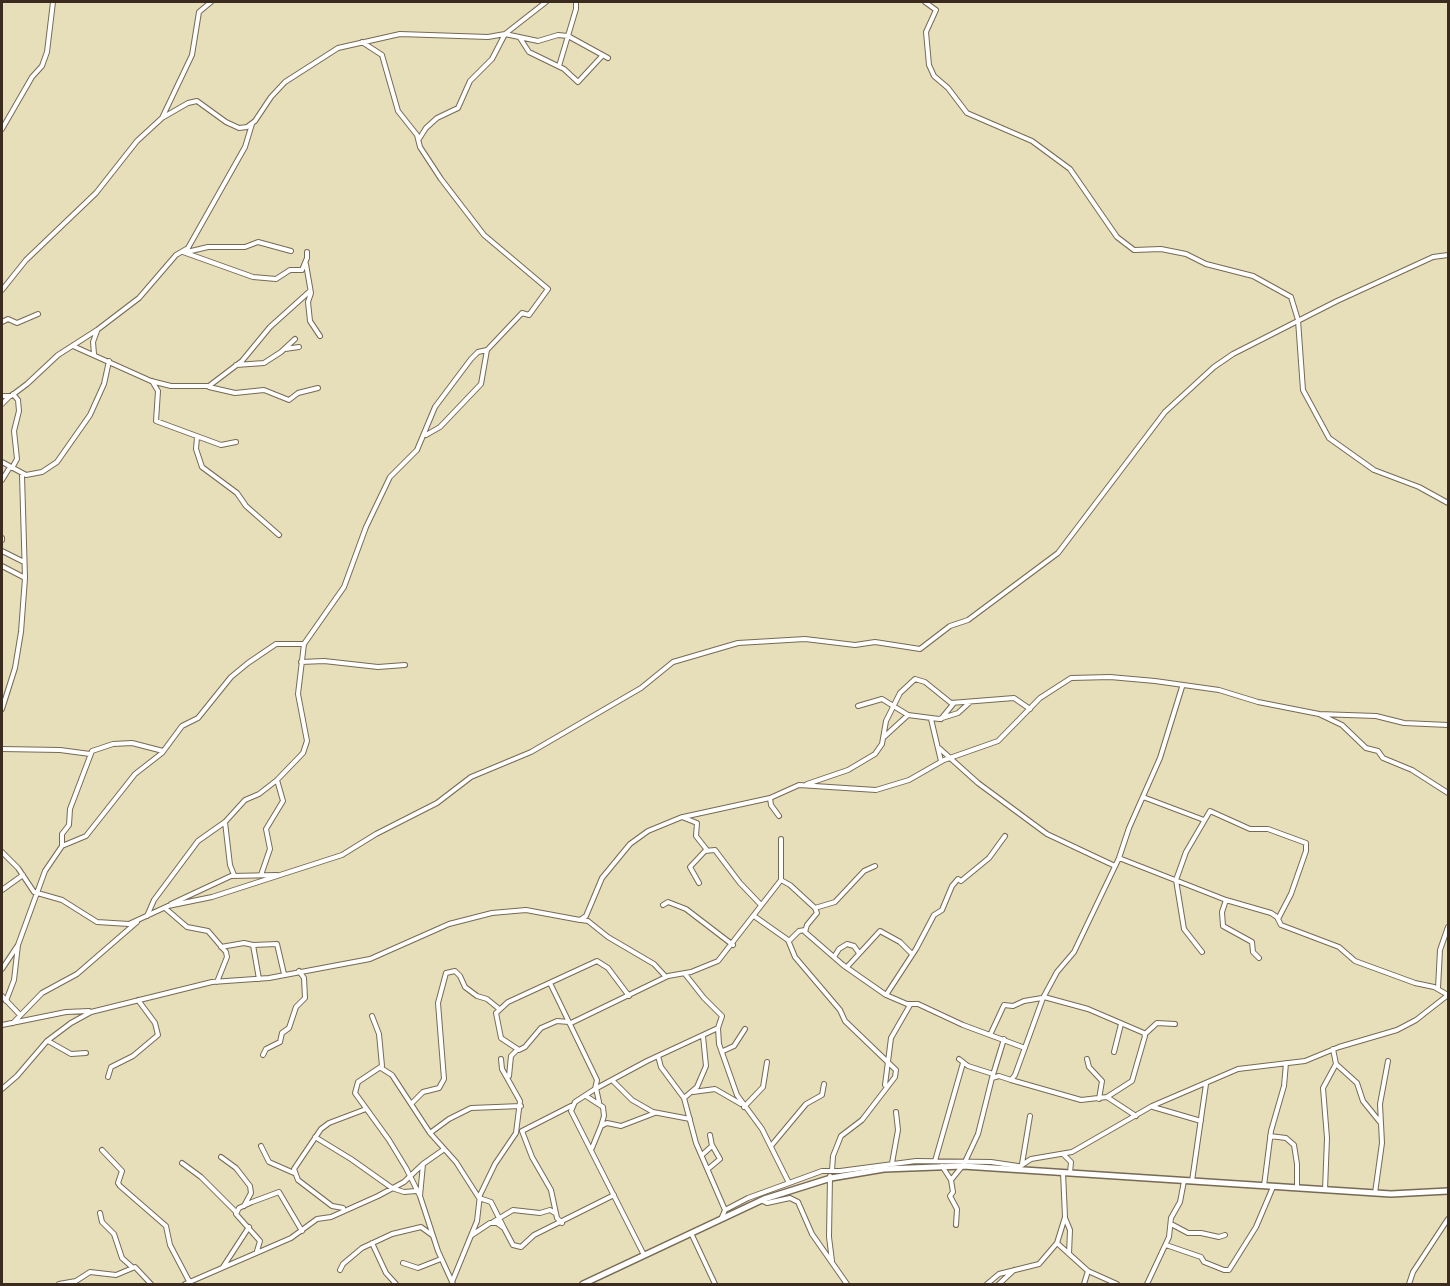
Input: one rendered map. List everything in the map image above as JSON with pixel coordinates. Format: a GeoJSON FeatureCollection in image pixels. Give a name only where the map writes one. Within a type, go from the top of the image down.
{"type":"FeatureCollection","features":[{"type":"Feature","properties":{"kind":"main road"},"geometry":{"type":"LineString","coordinates":[[583,1284],[691,1233],[724,1213],[831,1174],[964,1164],[1019,1166],[1066,1173],[1192,1182],[1375,1193],[1414,1195],[1449,1191]]}},
{"type":"Feature","properties":{"kind":"street"},"geometry":{"type":"LineString","coordinates":[[2,129],[32,77],[42,66],[52,22],[53,2]]}},
{"type":"Feature","properties":{"kind":"street"},"geometry":{"type":"LineString","coordinates":[[162,118],[192,55],[199,12],[211,2]]}},
{"type":"Feature","properties":{"kind":"street"},"geometry":{"type":"LineString","coordinates":[[419,139],[426,128],[440,116],[458,108],[470,81],[492,59],[505,34],[546,2]]}},
{"type":"Feature","properties":{"kind":"street"},"geometry":{"type":"LineString","coordinates":[[559,66],[576,2]]}},
{"type":"Feature","properties":{"kind":"street"},"geometry":{"type":"LineString","coordinates":[[925,2],[936,10],[926,33],[931,72],[967,112],[1032,141],[1070,169],[1124,244],[1137,251],[1175,251],[1262,280],[1292,298],[1298,320],[1303,390],[1329,438],[1374,470],[1419,487],[1449,503]]}},
{"type":"Feature","properties":{"kind":"street"},"geometry":{"type":"LineString","coordinates":[[184,252],[198,232],[223,182],[245,147],[252,124],[271,97],[285,82],[327,53],[362,42],[400,34],[488,37],[505,34],[542,41],[558,35],[568,36],[605,57],[578,82],[559,66],[529,52],[519,37]]}},
{"type":"Feature","properties":{"kind":"street"},"geometry":{"type":"LineString","coordinates":[[147,916],[154,900],[194,847],[225,822],[245,800],[259,794],[299,759],[308,744],[299,705],[304,645],[344,586],[366,527],[390,477],[414,454],[426,435],[439,401],[475,354],[487,350],[522,313],[529,315],[548,288],[484,235],[435,171],[420,147],[414,130],[394,103],[382,55],[362,42]]}},
{"type":"Feature","properties":{"kind":"street"},"geometry":{"type":"LineString","coordinates":[[2,290],[19,267],[96,193],[138,141],[162,118],[194,101],[234,126],[243,128],[252,124]]}},
{"type":"Feature","properties":{"kind":"street"},"geometry":{"type":"LineString","coordinates":[[414,130],[426,128]]}},
{"type":"Feature","properties":{"kind":"street"},"geometry":{"type":"LineString","coordinates":[[2,404],[32,380],[57,355],[97,330],[139,298],[176,255],[208,247],[245,247],[258,242],[291,251]]}},
{"type":"Feature","properties":{"kind":"street"},"geometry":{"type":"LineString","coordinates":[[184,252],[252,277],[280,278],[290,270],[302,270],[306,264]]}},
{"type":"Feature","properties":{"kind":"street"},"geometry":{"type":"LineString","coordinates":[[307,252],[310,321],[320,336]]}},
{"type":"Feature","properties":{"kind":"street"},"geometry":{"type":"LineString","coordinates":[[166,907],[332,860],[437,803],[471,777],[531,752],[642,688],[673,662],[738,643],[805,639],[922,648],[950,626],[968,620],[1058,554],[1165,412],[1197,381],[1229,356],[1298,320],[1433,257],[1449,255]]}},
{"type":"Feature","properties":{"kind":"street"},"geometry":{"type":"LineString","coordinates":[[208,386],[247,357],[275,322],[310,291]]}},
{"type":"Feature","properties":{"kind":"street"},"geometry":{"type":"LineString","coordinates":[[2,322],[8,319],[17,323],[38,314]]}},
{"type":"Feature","properties":{"kind":"street"},"geometry":{"type":"LineString","coordinates":[[94,354],[93,342],[97,330]]}},
{"type":"Feature","properties":{"kind":"street"},"geometry":{"type":"LineString","coordinates":[[236,365],[259,364],[285,349],[295,339]]}},
{"type":"Feature","properties":{"kind":"street"},"geometry":{"type":"LineString","coordinates":[[72,346],[151,381],[171,386],[208,386],[235,393],[264,390],[289,400],[298,393],[318,388]]}},
{"type":"Feature","properties":{"kind":"street"},"geometry":{"type":"LineString","coordinates":[[285,349],[299,347]]}},
{"type":"Feature","properties":{"kind":"street"},"geometry":{"type":"LineString","coordinates":[[426,435],[447,421],[481,384],[487,350]]}},
{"type":"Feature","properties":{"kind":"street"},"geometry":{"type":"LineString","coordinates":[[2,462],[22,475],[42,472],[61,458],[86,424],[99,398],[109,361]]}},
{"type":"Feature","properties":{"kind":"street"},"geometry":{"type":"LineString","coordinates":[[151,381],[158,391],[155,420],[225,446],[236,442]]}},
{"type":"Feature","properties":{"kind":"street"},"geometry":{"type":"LineString","coordinates":[[2,396],[12,395],[18,400],[19,411],[14,431],[17,459],[2,480]]}},
{"type":"Feature","properties":{"kind":"street"},"geometry":{"type":"LineString","coordinates":[[197,437],[196,449],[202,467],[237,493],[246,506],[279,535]]}},
{"type":"Feature","properties":{"kind":"street"},"geometry":{"type":"LineString","coordinates":[[2,709],[19,648],[25,578],[22,475]]}},
{"type":"Feature","properties":{"kind":"street"},"geometry":{"type":"LineString","coordinates":[[2,551],[24,562]]}},
{"type":"Feature","properties":{"kind":"street"},"geometry":{"type":"LineString","coordinates":[[2,566],[25,578]]}},
{"type":"Feature","properties":{"kind":"street"},"geometry":{"type":"LineString","coordinates":[[2,969],[18,945],[45,871],[62,846],[86,836],[135,774],[164,751],[182,726],[198,718],[231,677],[276,644],[304,645]]}},
{"type":"Feature","properties":{"kind":"street"},"geometry":{"type":"LineString","coordinates":[[301,662],[324,661],[378,667],[405,665]]}},
{"type":"Feature","properties":{"kind":"street"},"geometry":{"type":"LineString","coordinates":[[805,785],[876,790],[909,780],[940,761],[998,741],[1043,695],[1071,678],[1128,678],[1182,687],[1219,690],[1267,704],[1319,714],[1376,716],[1404,723],[1449,725]]}},
{"type":"Feature","properties":{"kind":"street"},"geometry":{"type":"LineString","coordinates":[[884,737],[886,721],[894,705],[904,687],[915,679],[925,682],[954,703],[1014,698],[1030,709]]}},
{"type":"Feature","properties":{"kind":"street"},"geometry":{"type":"LineString","coordinates":[[1011,1080],[1015,1075],[1043,997],[1057,972],[1074,952],[1119,858],[1160,758],[1182,687]]}},
{"type":"Feature","properties":{"kind":"street"},"geometry":{"type":"LineString","coordinates":[[2,690],[8,689]]}},
{"type":"Feature","properties":{"kind":"street"},"geometry":{"type":"LineString","coordinates":[[858,706],[878,699],[894,705],[908,715],[941,719],[958,713],[969,702]]}},
{"type":"Feature","properties":{"kind":"street"},"geometry":{"type":"LineString","coordinates":[[941,719],[954,703]]}},
{"type":"Feature","properties":{"kind":"street"},"geometry":{"type":"LineString","coordinates":[[1319,714],[1342,725],[1366,748],[1378,751],[1382,757],[1412,770],[1449,793]]}},
{"type":"Feature","properties":{"kind":"street"},"geometry":{"type":"LineString","coordinates":[[580,921],[586,916],[602,878],[630,844],[648,831],[682,817],[770,798],[855,767],[875,754],[884,737],[908,715]]}},
{"type":"Feature","properties":{"kind":"street"},"geometry":{"type":"LineString","coordinates":[[931,718],[940,761]]}},
{"type":"Feature","properties":{"kind":"street"},"geometry":{"type":"LineString","coordinates":[[2,749],[90,754],[113,744],[132,742],[164,751]]}},
{"type":"Feature","properties":{"kind":"street"},"geometry":{"type":"LineString","coordinates":[[939,748],[996,798],[1047,834],[1115,866]]}},
{"type":"Feature","properties":{"kind":"street"},"geometry":{"type":"LineString","coordinates":[[62,846],[62,834],[69,825],[70,809],[90,754]]}},
{"type":"Feature","properties":{"kind":"street"},"geometry":{"type":"LineString","coordinates":[[261,875],[270,849],[266,829],[283,801],[277,780]]}},
{"type":"Feature","properties":{"kind":"street"},"geometry":{"type":"LineString","coordinates":[[1143,797],[1204,820]]}},
{"type":"Feature","properties":{"kind":"street"},"geometry":{"type":"LineString","coordinates":[[770,798],[770,803],[779,816]]}},
{"type":"Feature","properties":{"kind":"street"},"geometry":{"type":"LineString","coordinates":[[1202,952],[1184,929],[1176,880],[1184,856],[1210,811],[1250,830],[1258,827],[1268,829],[1306,843],[1306,851],[1288,904],[1278,919]]}},
{"type":"Feature","properties":{"kind":"street"},"geometry":{"type":"LineString","coordinates":[[705,813],[698,824],[696,836],[707,850]]}},
{"type":"Feature","properties":{"kind":"street"},"geometry":{"type":"LineString","coordinates":[[682,817],[698,824]]}},
{"type":"Feature","properties":{"kind":"street"},"geometry":{"type":"LineString","coordinates":[[225,822],[230,865],[235,875]]}},
{"type":"Feature","properties":{"kind":"street"},"geometry":{"type":"LineString","coordinates":[[886,995],[913,955],[934,915],[942,910],[945,898],[956,881],[961,881],[989,858],[1005,836]]}},
{"type":"Feature","properties":{"kind":"street"},"geometry":{"type":"LineString","coordinates":[[509,1078],[509,1061],[517,1050],[525,1047],[542,1028],[559,1021],[571,1023],[674,973],[685,974],[718,961],[733,945],[781,880],[781,839]]}},
{"type":"Feature","properties":{"kind":"street"},"geometry":{"type":"LineString","coordinates":[[699,883],[690,867],[707,850],[712,849],[719,852],[740,883],[761,905]]}},
{"type":"Feature","properties":{"kind":"street"},"geometry":{"type":"LineString","coordinates":[[2,852],[23,875],[30,889],[37,893],[62,900],[97,922],[121,926],[138,922]]}},
{"type":"Feature","properties":{"kind":"street"},"geometry":{"type":"LineString","coordinates":[[1019,1166],[1039,1157],[1063,1155],[1077,1149],[1152,1106],[1238,1069],[1305,1061],[1333,1049],[1405,1026],[1449,995],[1438,988],[1362,964],[1339,947],[1281,925],[1278,919],[1268,912],[1226,900],[1119,858]]}},
{"type":"Feature","properties":{"kind":"street"},"geometry":{"type":"LineString","coordinates":[[816,908],[835,902],[864,871],[875,866]]}},
{"type":"Feature","properties":{"kind":"street"},"geometry":{"type":"LineString","coordinates":[[2,890],[23,875]]}},
{"type":"Feature","properties":{"kind":"street"},"geometry":{"type":"LineString","coordinates":[[13,1023],[42,993],[77,974],[147,916],[183,897],[235,875],[281,876]]}},
{"type":"Feature","properties":{"kind":"street"},"geometry":{"type":"LineString","coordinates":[[781,880],[816,908],[817,913],[805,930],[799,931],[789,941]]}},
{"type":"Feature","properties":{"kind":"street"},"geometry":{"type":"LineString","coordinates":[[1226,900],[1222,912],[1223,926],[1252,942],[1253,952],[1259,958]]}},
{"type":"Feature","properties":{"kind":"street"},"geometry":{"type":"LineString","coordinates":[[663,905],[668,902],[686,909],[733,945]]}},
{"type":"Feature","properties":{"kind":"street"},"geometry":{"type":"LineString","coordinates":[[166,907],[187,927],[208,931],[221,947],[227,957],[217,982]]}},
{"type":"Feature","properties":{"kind":"street"},"geometry":{"type":"LineString","coordinates":[[2,1025],[66,1012],[91,1012],[217,982],[259,979],[298,970],[370,959],[449,924],[492,913],[526,910],[588,921],[608,937],[659,967],[666,977]]}},
{"type":"Feature","properties":{"kind":"street"},"geometry":{"type":"LineString","coordinates":[[754,916],[789,941],[795,957],[840,1010],[845,1020],[889,1062],[896,1074],[862,1120],[846,1131],[838,1142],[831,1174],[829,1240],[832,1265]]}},
{"type":"Feature","properties":{"kind":"street"},"geometry":{"type":"LineString","coordinates":[[1438,988],[1440,950],[1449,927]]}},
{"type":"Feature","properties":{"kind":"street"},"geometry":{"type":"LineString","coordinates":[[805,930],[847,968],[886,995],[910,1004],[918,1004],[963,1025],[991,1033],[1024,1048]]}},
{"type":"Feature","properties":{"kind":"street"},"geometry":{"type":"LineString","coordinates":[[847,968],[881,931],[907,948],[913,955]]}},
{"type":"Feature","properties":{"kind":"street"},"geometry":{"type":"LineString","coordinates":[[221,947],[244,943],[277,944],[284,974]]}},
{"type":"Feature","properties":{"kind":"street"},"geometry":{"type":"LineString","coordinates":[[834,957],[839,949],[847,944],[854,946],[859,953]]}},
{"type":"Feature","properties":{"kind":"street"},"geometry":{"type":"LineString","coordinates":[[6,1001],[16,973],[18,945]]}},
{"type":"Feature","properties":{"kind":"street"},"geometry":{"type":"LineString","coordinates":[[254,945],[259,979]]}},
{"type":"Feature","properties":{"kind":"street"},"geometry":{"type":"LineString","coordinates":[[517,1050],[499,1035],[496,1013],[498,1008],[550,983],[597,961],[608,968],[630,996]]}},
{"type":"Feature","properties":{"kind":"street"},"geometry":{"type":"LineString","coordinates":[[263,1055],[266,1049],[280,1042],[282,1034],[289,1028],[296,1007],[305,998],[304,978],[298,970]]}},
{"type":"Feature","properties":{"kind":"street"},"geometry":{"type":"LineString","coordinates":[[411,1104],[423,1092],[439,1088],[444,1079],[438,1003],[446,973],[451,970],[458,973],[465,987],[477,996],[488,999],[498,1008]]}},
{"type":"Feature","properties":{"kind":"street"},"geometry":{"type":"LineString","coordinates":[[516,1133],[572,1106],[596,1089],[658,1056],[718,1028],[723,1020],[721,1014],[704,998],[685,974]]}},
{"type":"Feature","properties":{"kind":"street"},"geometry":{"type":"LineString","coordinates":[[550,983],[596,1075],[596,1089],[604,1113],[592,1148]]}},
{"type":"Feature","properties":{"kind":"street"},"geometry":{"type":"LineString","coordinates":[[2,996],[20,1015]]}},
{"type":"Feature","properties":{"kind":"street"},"geometry":{"type":"LineString","coordinates":[[991,1033],[1003,1006],[1043,997],[1088,1009],[1145,1034]]}},
{"type":"Feature","properties":{"kind":"street"},"geometry":{"type":"LineString","coordinates":[[1035,999],[1038,1009]]}},
{"type":"Feature","properties":{"kind":"street"},"geometry":{"type":"LineString","coordinates":[[108,1077],[111,1067],[134,1056],[158,1035],[150,1015],[138,1000]]}},
{"type":"Feature","properties":{"kind":"street"},"geometry":{"type":"LineString","coordinates":[[884,1089],[891,1038],[910,1004]]}},
{"type":"Feature","properties":{"kind":"street"},"geometry":{"type":"LineString","coordinates":[[559,1021],[564,1010]]}},
{"type":"Feature","properties":{"kind":"street"},"geometry":{"type":"LineString","coordinates":[[2,1089],[17,1076],[47,1041],[71,1023],[91,1012]]}},
{"type":"Feature","properties":{"kind":"street"},"geometry":{"type":"LineString","coordinates":[[372,1016],[379,1034],[381,1068]]}},
{"type":"Feature","properties":{"kind":"street"},"geometry":{"type":"LineString","coordinates":[[935,1161],[961,1061],[992,1076],[999,1076],[1075,1100],[1099,1099],[1132,1081],[1145,1034],[1157,1023],[1174,1024]]}},
{"type":"Feature","properties":{"kind":"street"},"geometry":{"type":"LineString","coordinates":[[1114,1052],[1120,1024]]}},
{"type":"Feature","properties":{"kind":"street"},"geometry":{"type":"LineString","coordinates":[[718,1028],[719,1045],[737,1095],[759,1124],[789,1183]]}},
{"type":"Feature","properties":{"kind":"street"},"geometry":{"type":"LineString","coordinates":[[723,1051],[734,1046],[745,1029]]}},
{"type":"Feature","properties":{"kind":"street"},"geometry":{"type":"LineString","coordinates":[[693,1092],[706,1066],[703,1036]]}},
{"type":"Feature","properties":{"kind":"street"},"geometry":{"type":"LineString","coordinates":[[951,1180],[964,1164],[978,1134],[992,1076],[1004,1040]]}},
{"type":"Feature","properties":{"kind":"street"},"geometry":{"type":"LineString","coordinates":[[47,1041],[70,1054],[86,1053]]}},
{"type":"Feature","properties":{"kind":"street"},"geometry":{"type":"LineString","coordinates":[[1333,1049],[1336,1064],[1357,1083],[1363,1101],[1381,1123]]}},
{"type":"Feature","properties":{"kind":"street"},"geometry":{"type":"LineString","coordinates":[[658,1056],[660,1067],[684,1098],[724,1213],[816,1172],[831,1174],[892,1163],[935,1161],[964,1164]]}},
{"type":"Feature","properties":{"kind":"street"},"geometry":{"type":"LineString","coordinates":[[452,1283],[477,1221],[479,1198],[495,1164],[516,1133],[521,1106],[501,1059]]}},
{"type":"Feature","properties":{"kind":"street"},"geometry":{"type":"LineString","coordinates":[[1087,1059],[1089,1067],[1102,1081],[1099,1099]]}},
{"type":"Feature","properties":{"kind":"street"},"geometry":{"type":"LineString","coordinates":[[1375,1193],[1382,1143],[1380,1104],[1388,1061]]}},
{"type":"Feature","properties":{"kind":"street"},"geometry":{"type":"LineString","coordinates":[[744,1106],[763,1087],[767,1062]]}},
{"type":"Feature","properties":{"kind":"street"},"geometry":{"type":"LineString","coordinates":[[1264,1186],[1270,1136],[1277,1103],[1284,1086],[1286,1063]]}},
{"type":"Feature","properties":{"kind":"street"},"geometry":{"type":"LineString","coordinates":[[1325,1190],[1327,1138],[1323,1088],[1336,1064]]}},
{"type":"Feature","properties":{"kind":"street"},"geometry":{"type":"LineString","coordinates":[[381,1068],[392,1075],[430,1133],[461,1169],[479,1198]]}},
{"type":"Feature","properties":{"kind":"street"},"geometry":{"type":"LineString","coordinates":[[381,1068],[356,1086],[356,1093],[389,1140],[420,1196],[452,1283]]}},
{"type":"Feature","properties":{"kind":"street"},"geometry":{"type":"LineString","coordinates":[[613,1081],[632,1100],[656,1113],[690,1119]]}},
{"type":"Feature","properties":{"kind":"street"},"geometry":{"type":"LineString","coordinates":[[771,1146],[806,1104],[822,1095],[824,1084]]}},
{"type":"Feature","properties":{"kind":"street"},"geometry":{"type":"LineString","coordinates":[[1192,1182],[1206,1084]]}},
{"type":"Feature","properties":{"kind":"street"},"geometry":{"type":"LineString","coordinates":[[684,1098],[693,1092],[718,1090],[744,1106]]}},
{"type":"Feature","properties":{"kind":"street"},"geometry":{"type":"LineString","coordinates":[[505,1105],[514,1101],[517,1095]]}},
{"type":"Feature","properties":{"kind":"street"},"geometry":{"type":"LineString","coordinates":[[586,1096],[599,1102]]}},
{"type":"Feature","properties":{"kind":"street"},"geometry":{"type":"LineString","coordinates":[[1107,1096],[1136,1116]]}},
{"type":"Feature","properties":{"kind":"street"},"geometry":{"type":"LineString","coordinates":[[430,1133],[465,1110],[505,1105],[521,1106]]}},
{"type":"Feature","properties":{"kind":"street"},"geometry":{"type":"LineString","coordinates":[[572,1106],[576,1121],[592,1148],[644,1255]]}},
{"type":"Feature","properties":{"kind":"street"},"geometry":{"type":"LineString","coordinates":[[1152,1106],[1201,1121]]}},
{"type":"Feature","properties":{"kind":"street"},"geometry":{"type":"LineString","coordinates":[[294,1173],[296,1164],[315,1137],[329,1123],[366,1109]]}},
{"type":"Feature","properties":{"kind":"street"},"geometry":{"type":"LineString","coordinates":[[892,1163],[898,1131],[896,1112]]}},
{"type":"Feature","properties":{"kind":"street"},"geometry":{"type":"LineString","coordinates":[[601,1126],[607,1123],[621,1126],[656,1113]]}},
{"type":"Feature","properties":{"kind":"street"},"geometry":{"type":"LineString","coordinates":[[1019,1166],[1030,1116]]}},
{"type":"Feature","properties":{"kind":"street"},"geometry":{"type":"LineString","coordinates":[[522,1131],[532,1157],[551,1190],[556,1213],[562,1223]]}},
{"type":"Feature","properties":{"kind":"street"},"geometry":{"type":"LineString","coordinates":[[708,1169],[720,1159],[712,1145],[710,1135]]}},
{"type":"Feature","properties":{"kind":"street"},"geometry":{"type":"LineString","coordinates":[[1270,1136],[1286,1138],[1296,1149],[1297,1188]]}},
{"type":"Feature","properties":{"kind":"street"},"geometry":{"type":"LineString","coordinates":[[315,1137],[392,1188],[404,1192],[416,1191]]}},
{"type":"Feature","properties":{"kind":"street"},"geometry":{"type":"LineString","coordinates":[[702,1155],[712,1145]]}},
{"type":"Feature","properties":{"kind":"street"},"geometry":{"type":"LineString","coordinates":[[261,1146],[261,1151],[269,1162],[294,1173],[298,1179],[332,1206],[351,1208]]}},
{"type":"Feature","properties":{"kind":"street"},"geometry":{"type":"LineString","coordinates":[[987,1284],[999,1274],[1039,1264],[1057,1244],[1065,1217],[1066,1173],[1077,1149]]}},
{"type":"Feature","properties":{"kind":"street"},"geometry":{"type":"LineString","coordinates":[[102,1150],[122,1171],[118,1183],[120,1186],[166,1226],[170,1245],[187,1284],[302,1231],[316,1219],[331,1217],[338,1211],[351,1208],[392,1188],[443,1150]]}},
{"type":"Feature","properties":{"kind":"street"},"geometry":{"type":"LineString","coordinates":[[1063,1155],[1071,1162]]}},
{"type":"Feature","properties":{"kind":"street"},"geometry":{"type":"LineString","coordinates":[[221,1157],[236,1168],[250,1186],[250,1193],[244,1206]]}},
{"type":"Feature","properties":{"kind":"street"},"geometry":{"type":"LineString","coordinates":[[182,1163],[201,1177],[249,1227],[260,1244],[254,1254]]}},
{"type":"Feature","properties":{"kind":"street"},"geometry":{"type":"LineString","coordinates":[[420,1196],[423,1164]]}},
{"type":"Feature","properties":{"kind":"street"},"geometry":{"type":"LineString","coordinates":[[941,1165],[951,1180],[953,1192],[950,1196],[957,1209],[956,1225]]}},
{"type":"Feature","properties":{"kind":"street"},"geometry":{"type":"LineString","coordinates":[[781,1186],[785,1174]]}},
{"type":"Feature","properties":{"kind":"street"},"geometry":{"type":"LineString","coordinates":[[1148,1284],[1158,1257],[1166,1245],[1172,1225],[1171,1218],[1180,1202],[1184,1181]]}},
{"type":"Feature","properties":{"kind":"street"},"geometry":{"type":"LineString","coordinates":[[1166,1245],[1201,1257],[1204,1262],[1224,1270],[1229,1269],[1258,1222],[1273,1187]]}},
{"type":"Feature","properties":{"kind":"street"},"geometry":{"type":"LineString","coordinates":[[236,1212],[244,1206],[279,1192],[302,1231]]}},
{"type":"Feature","properties":{"kind":"street"},"geometry":{"type":"LineString","coordinates":[[479,1198],[488,1199],[501,1217],[511,1242],[521,1247],[534,1236],[614,1195]]}},
{"type":"Feature","properties":{"kind":"street"},"geometry":{"type":"LineString","coordinates":[[760,1200],[767,1203],[790,1198],[798,1202],[811,1232],[847,1284]]}},
{"type":"Feature","properties":{"kind":"street"},"geometry":{"type":"LineString","coordinates":[[491,1223],[496,1209]]}},
{"type":"Feature","properties":{"kind":"street"},"geometry":{"type":"LineString","coordinates":[[472,1235],[513,1210],[540,1213],[550,1210],[556,1213]]}},
{"type":"Feature","properties":{"kind":"street"},"geometry":{"type":"LineString","coordinates":[[100,1214],[102,1222],[114,1234],[123,1258],[132,1267],[137,1268],[151,1284]]}},
{"type":"Feature","properties":{"kind":"street"},"geometry":{"type":"LineString","coordinates":[[1065,1217],[1070,1230],[1070,1255]]}},
{"type":"Feature","properties":{"kind":"street"},"geometry":{"type":"LineString","coordinates":[[1410,1284],[1413,1272],[1449,1219]]}},
{"type":"Feature","properties":{"kind":"street"},"geometry":{"type":"LineString","coordinates":[[491,1223],[504,1228]]}},
{"type":"Feature","properties":{"kind":"street"},"geometry":{"type":"LineString","coordinates":[[1172,1225],[1188,1233],[1220,1237],[1225,1235]]}},
{"type":"Feature","properties":{"kind":"street"},"geometry":{"type":"LineString","coordinates":[[222,1267],[249,1227]]}},
{"type":"Feature","properties":{"kind":"street"},"geometry":{"type":"LineString","coordinates":[[340,1270],[358,1251],[392,1234],[421,1227],[433,1236]]}},
{"type":"Feature","properties":{"kind":"street"},"geometry":{"type":"LineString","coordinates":[[691,1233],[715,1284]]}},
{"type":"Feature","properties":{"kind":"street"},"geometry":{"type":"LineString","coordinates":[[372,1243],[386,1273],[396,1284]]}},
{"type":"Feature","properties":{"kind":"street"},"geometry":{"type":"LineString","coordinates":[[1057,1244],[1088,1271],[1117,1284]]}},
{"type":"Feature","properties":{"kind":"street"},"geometry":{"type":"LineString","coordinates":[[403,1263],[418,1268],[442,1259]]}},
{"type":"Feature","properties":{"kind":"street"},"geometry":{"type":"LineString","coordinates":[[59,1284],[90,1272],[116,1275],[132,1267]]}},
{"type":"Feature","properties":{"kind":"street"},"geometry":{"type":"LineString","coordinates":[[999,1284],[1014,1270]]}},
{"type":"Feature","properties":{"kind":"street"},"geometry":{"type":"LineString","coordinates":[[1084,1284],[1088,1271]]}}]}
